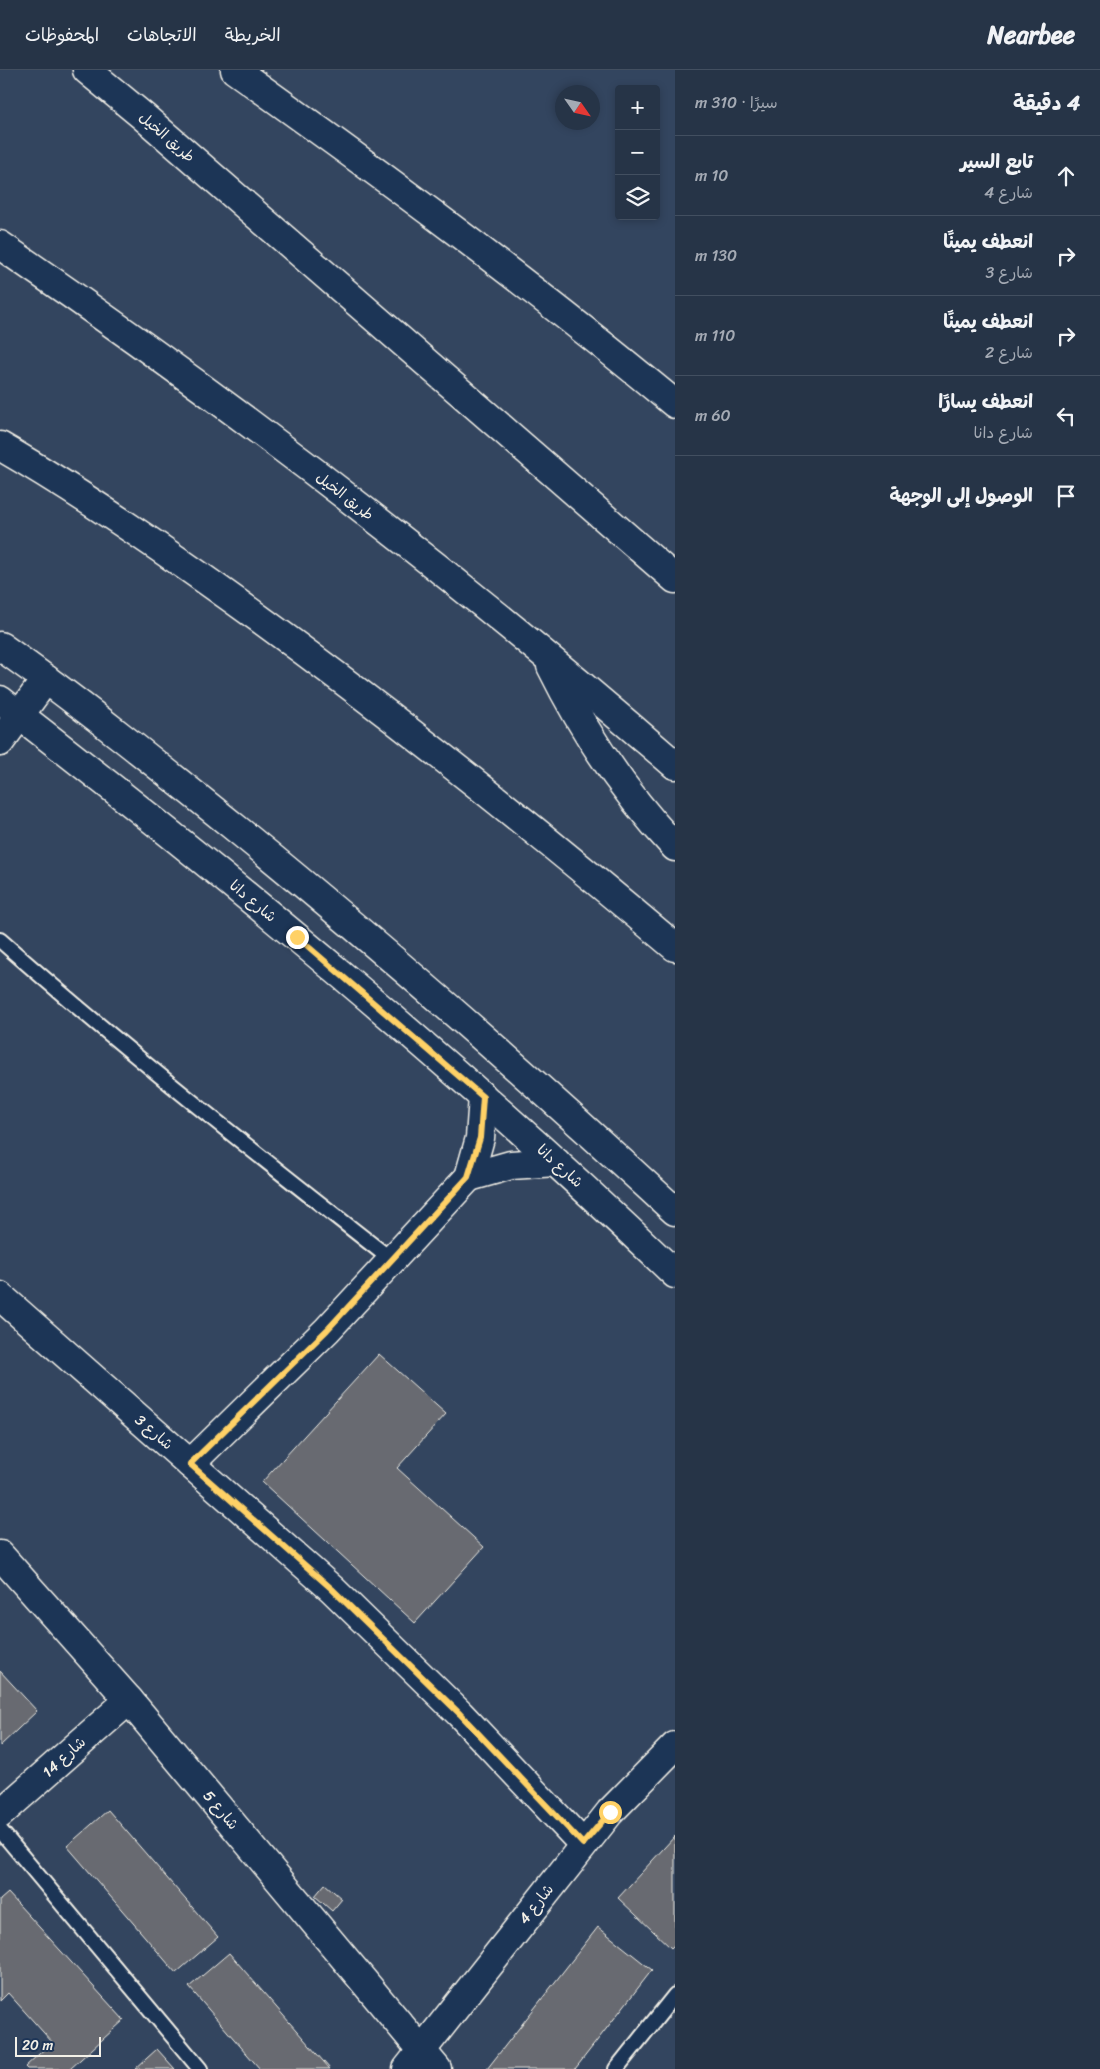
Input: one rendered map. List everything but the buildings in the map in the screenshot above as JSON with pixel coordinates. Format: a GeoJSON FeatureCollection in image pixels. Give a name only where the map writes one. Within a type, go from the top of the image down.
{"type":"FeatureCollection","features":[{"type":"Feature","properties":{"kind":"main road","name":"طريق الخيل"},"geometry":{"type":"LineString","coordinates":[[87,70],[159,130],[675,579]]}},
{"type":"Feature","properties":{"kind":"main road"},"geometry":{"type":"LineString","coordinates":[[235,70],[368,165],[509,271],[675,404]]}},
{"type":"Feature","properties":{"kind":"main road","name":"طريق الخيل"},"geometry":{"type":"LineString","coordinates":[[0,245],[188,378],[302,462],[546,656],[675,765]]}},
{"type":"Feature","properties":{"kind":"main road"},"geometry":{"type":"LineString","coordinates":[[0,446],[139,533],[306,652],[557,847],[675,947]]}},
{"type":"Feature","properties":{"kind":"main road"},"geometry":{"type":"LineString","coordinates":[[0,646],[147,757],[303,884],[428,990],[675,1211]]}},
{"type":"Feature","properties":{"kind":"main road"},"geometry":{"type":"LineString","coordinates":[[546,656],[575,713],[605,761],[644,812],[675,847]]}},
{"type":"Feature","properties":{"kind":"main road"},"geometry":{"type":"LineString","coordinates":[[0,742],[10,708],[46,679]]}},
{"type":"Feature","properties":{"kind":"main road","name":"شارع دانا"},"geometry":{"type":"LineString","coordinates":[[10,708],[254,902],[483,1097],[556,1162],[675,1274]]}},
{"type":"Feature","properties":{"kind":"main road"},"geometry":{"type":"LineString","coordinates":[[190,1464],[280,1378],[393,1261],[468,1177],[480,1138],[483,1097]]}},
{"type":"Feature","properties":{"kind":"main road"},"geometry":{"type":"LineString","coordinates":[[468,1177],[511,1165],[556,1162]]}},
{"type":"Feature","properties":{"kind":"main road","name":"شارع 3"},"geometry":{"type":"LineString","coordinates":[[0,1296],[339,1596],[460,1714],[583,1844]]}},
{"type":"Feature","properties":{"kind":"main road","name":"شارع 5"},"geometry":{"type":"LineString","coordinates":[[0,1555],[129,1700],[422,2062]]}},
{"type":"Feature","properties":{"kind":"main road","name":"شارع 14"},"geometry":{"type":"LineString","coordinates":[[0,1814],[129,1700]]}},
{"type":"Feature","properties":{"kind":"main road","name":"شارع 4"},"geometry":{"type":"LineString","coordinates":[[422,2062],[583,1844],[610,1812],[675,1746]]}},
{"type":"Feature","properties":{"kind":"lane"},"geometry":{"type":"LineString","coordinates":[[0,940],[271,1166],[393,1261]]}},
{"type":"Feature","properties":{"kind":"lane"},"geometry":{"type":"LineString","coordinates":[[0,1830],[200,2069]]}},
{"type":"Feature","properties":{"kind":"lane"},"geometry":{"type":"LineString","coordinates":[[616,2069],[675,1995]]}},
{"type":"Feature","properties":{"kind":"route"},"geometry":{"type":"LineString","coordinates":[[297,937],[483,1097],[483,1117],[476,1158],[468,1177],[393,1261],[260,1398],[190,1464],[332,1589],[460,1714],[583,1844],[610,1812]]}}]}
